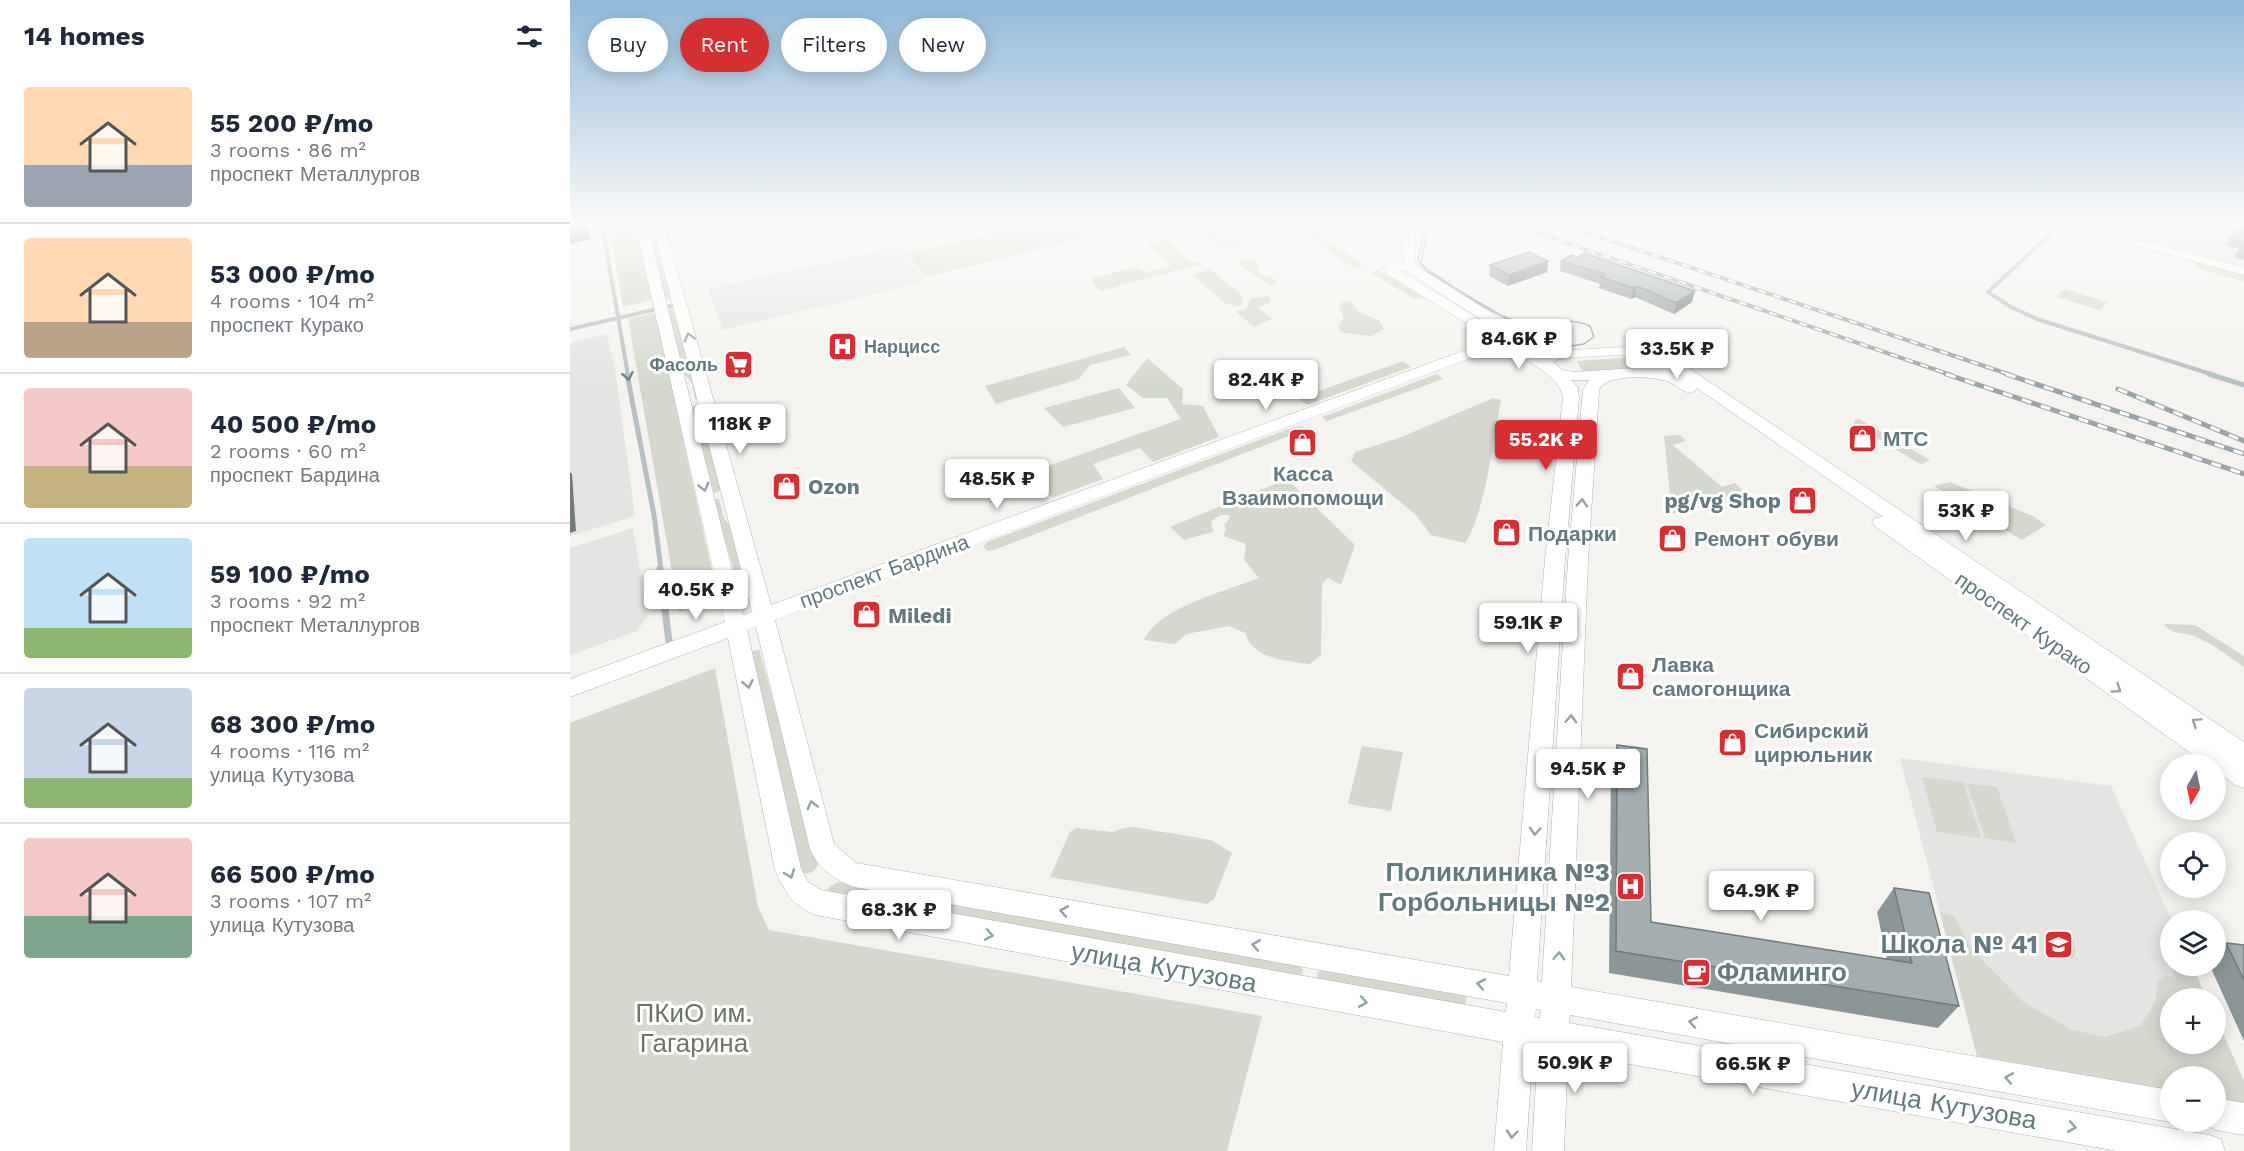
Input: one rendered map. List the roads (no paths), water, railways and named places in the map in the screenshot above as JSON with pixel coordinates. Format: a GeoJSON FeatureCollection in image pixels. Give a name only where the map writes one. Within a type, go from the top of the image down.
{"type":"FeatureCollection","features":[{"type":"Feature","properties":{"kind":"main road","name":"улица Кутузова"},"geometry":{"type":"LineString","coordinates":[[653,278],[736,627],[788,870],[799,891],[816,902],[1521,1030],[2209,1151]]}},
{"type":"Feature","properties":{"kind":"main road","name":"улица Кутузова"},"geometry":{"type":"LineString","coordinates":[[672,278],[823,849],[835,865],[842,870],[866,877],[2160,1104]]}},
{"type":"Feature","properties":{"kind":"main road"},"geometry":{"type":"LineString","coordinates":[[1403,278],[1509,339]]}},
{"type":"Feature","properties":{"kind":"main road"},"geometry":{"type":"LineString","coordinates":[[1415,278],[1554,367],[1570,388],[1510,1151]]}},
{"type":"Feature","properties":{"kind":"main road","name":"проспект Бардина"},"geometry":{"type":"LineString","coordinates":[[570,688],[1509,339]]}},
{"type":"Feature","properties":{"kind":"main road"},"geometry":{"type":"LineString","coordinates":[[1643,350],[1660,355],[1660,367],[1607,375],[1554,367],[1643,350]]}},
{"type":"Feature","properties":{"kind":"main road","name":"проспект Курако"},"geometry":{"type":"LineString","coordinates":[[1660,367],[2244,755]]}},
{"type":"Feature","properties":{"kind":"main road","name":"проспект Курако"},"geometry":{"type":"LineString","coordinates":[[1660,367],[2244,778]]}},
{"type":"Feature","properties":{"kind":"main road"},"geometry":{"type":"LineString","coordinates":[[1548,1151],[1578,561],[1591,390],[1593,384],[1607,375]]}},
{"type":"Feature","properties":{"kind":"main road"},"geometry":{"type":"LineString","coordinates":[[2226,1116],[2244,1119]]}},
{"type":"Feature","properties":{"kind":"street"},"geometry":{"type":"LineString","coordinates":[[611,278],[654,515],[670,651]]}},
{"type":"Feature","properties":{"kind":"street"},"geometry":{"type":"LineString","coordinates":[[2004,278],[1988,292],[2011,307],[2037,319],[2244,385]]}},
{"type":"Feature","properties":{"kind":"street"},"geometry":{"type":"LineString","coordinates":[[570,329],[679,304]]}},
{"type":"Feature","properties":{"kind":"tram line"},"geometry":{"type":"LineString","coordinates":[[1437,278],[1461,292]]}},
{"type":"Feature","properties":{"kind":"tram line"},"geometry":{"type":"LineString","coordinates":[[1440,278],[1461,292]]}},
{"type":"Feature","properties":{"kind":"tram line"},"geometry":{"type":"LineString","coordinates":[[1461,292],[1500,315]]}},
{"type":"Feature","properties":{"kind":"tram line"},"geometry":{"type":"LineString","coordinates":[[1461,292],[1500,315]]}},
{"type":"Feature","properties":{"kind":"tram line"},"geometry":{"type":"LineString","coordinates":[[1500,315],[1517,321],[1535,323],[1572,321],[1581,323],[1590,326],[1594,337],[1584,344],[1571,346],[1546,342],[1500,315]]}},
{"type":"Feature","properties":{"kind":"railway"},"geometry":{"type":"LineString","coordinates":[[1668,278],[1951,375]]}},
{"type":"Feature","properties":{"kind":"railway"},"geometry":{"type":"LineString","coordinates":[[1721,278],[2011,375]]}},
{"type":"Feature","properties":{"kind":"railway"},"geometry":{"type":"LineString","coordinates":[[1946,374],[2244,474]]}},
{"type":"Feature","properties":{"kind":"railway"},"geometry":{"type":"LineString","coordinates":[[2006,374],[2244,454]]}},
{"type":"Feature","properties":{"kind":"railway"},"geometry":{"type":"LineString","coordinates":[[2118,389],[2244,441]]}},
{"type":"Feature","properties":{"kind":"place","name":"Нарцисс"},"geometry":{"type":"Point","coordinates":[843,346]}},
{"type":"Feature","properties":{"kind":"place","name":"Фасоль"},"geometry":{"type":"Point","coordinates":[739,364]}},
{"type":"Feature","properties":{"kind":"place","name":"МТС"},"geometry":{"type":"Point","coordinates":[1862,438]}},
{"type":"Feature","properties":{"kind":"place","name":"Касса Взаимопомощи"},"geometry":{"type":"Point","coordinates":[1303,442]}},
{"type":"Feature","properties":{"kind":"place","name":"Ozon"},"geometry":{"type":"Point","coordinates":[787,486]}},
{"type":"Feature","properties":{"kind":"place","name":"pg/vg Shop"},"geometry":{"type":"Point","coordinates":[1802,500]}},
{"type":"Feature","properties":{"kind":"place","name":"Подарки"},"geometry":{"type":"Point","coordinates":[1507,533]}},
{"type":"Feature","properties":{"kind":"place","name":"Ремонт обуви"},"geometry":{"type":"Point","coordinates":[1673,538]}},
{"type":"Feature","properties":{"kind":"place","name":"Miledi"},"geometry":{"type":"Point","coordinates":[867,615]}},
{"type":"Feature","properties":{"kind":"place","name":"Лавка самогонщика"},"geometry":{"type":"Point","coordinates":[1631,676]}},
{"type":"Feature","properties":{"kind":"place","name":"Сибирский цирюльник"},"geometry":{"type":"Point","coordinates":[1733,742]}},
{"type":"Feature","properties":{"kind":"place","name":"Поликлиника №3 Горбольницы №2"},"geometry":{"type":"Point","coordinates":[1631,887]}},
{"type":"Feature","properties":{"kind":"place","name":"Школа № 41"},"geometry":{"type":"Point","coordinates":[2059,944]}},
{"type":"Feature","properties":{"kind":"place","name":"Фламинго"},"geometry":{"type":"Point","coordinates":[1696,972]}},
{"type":"Feature","properties":{"kind":"park label","name":"ПКиО им. Гагарина"},"geometry":{"type":"Point","coordinates":[694,1028]}}]}
